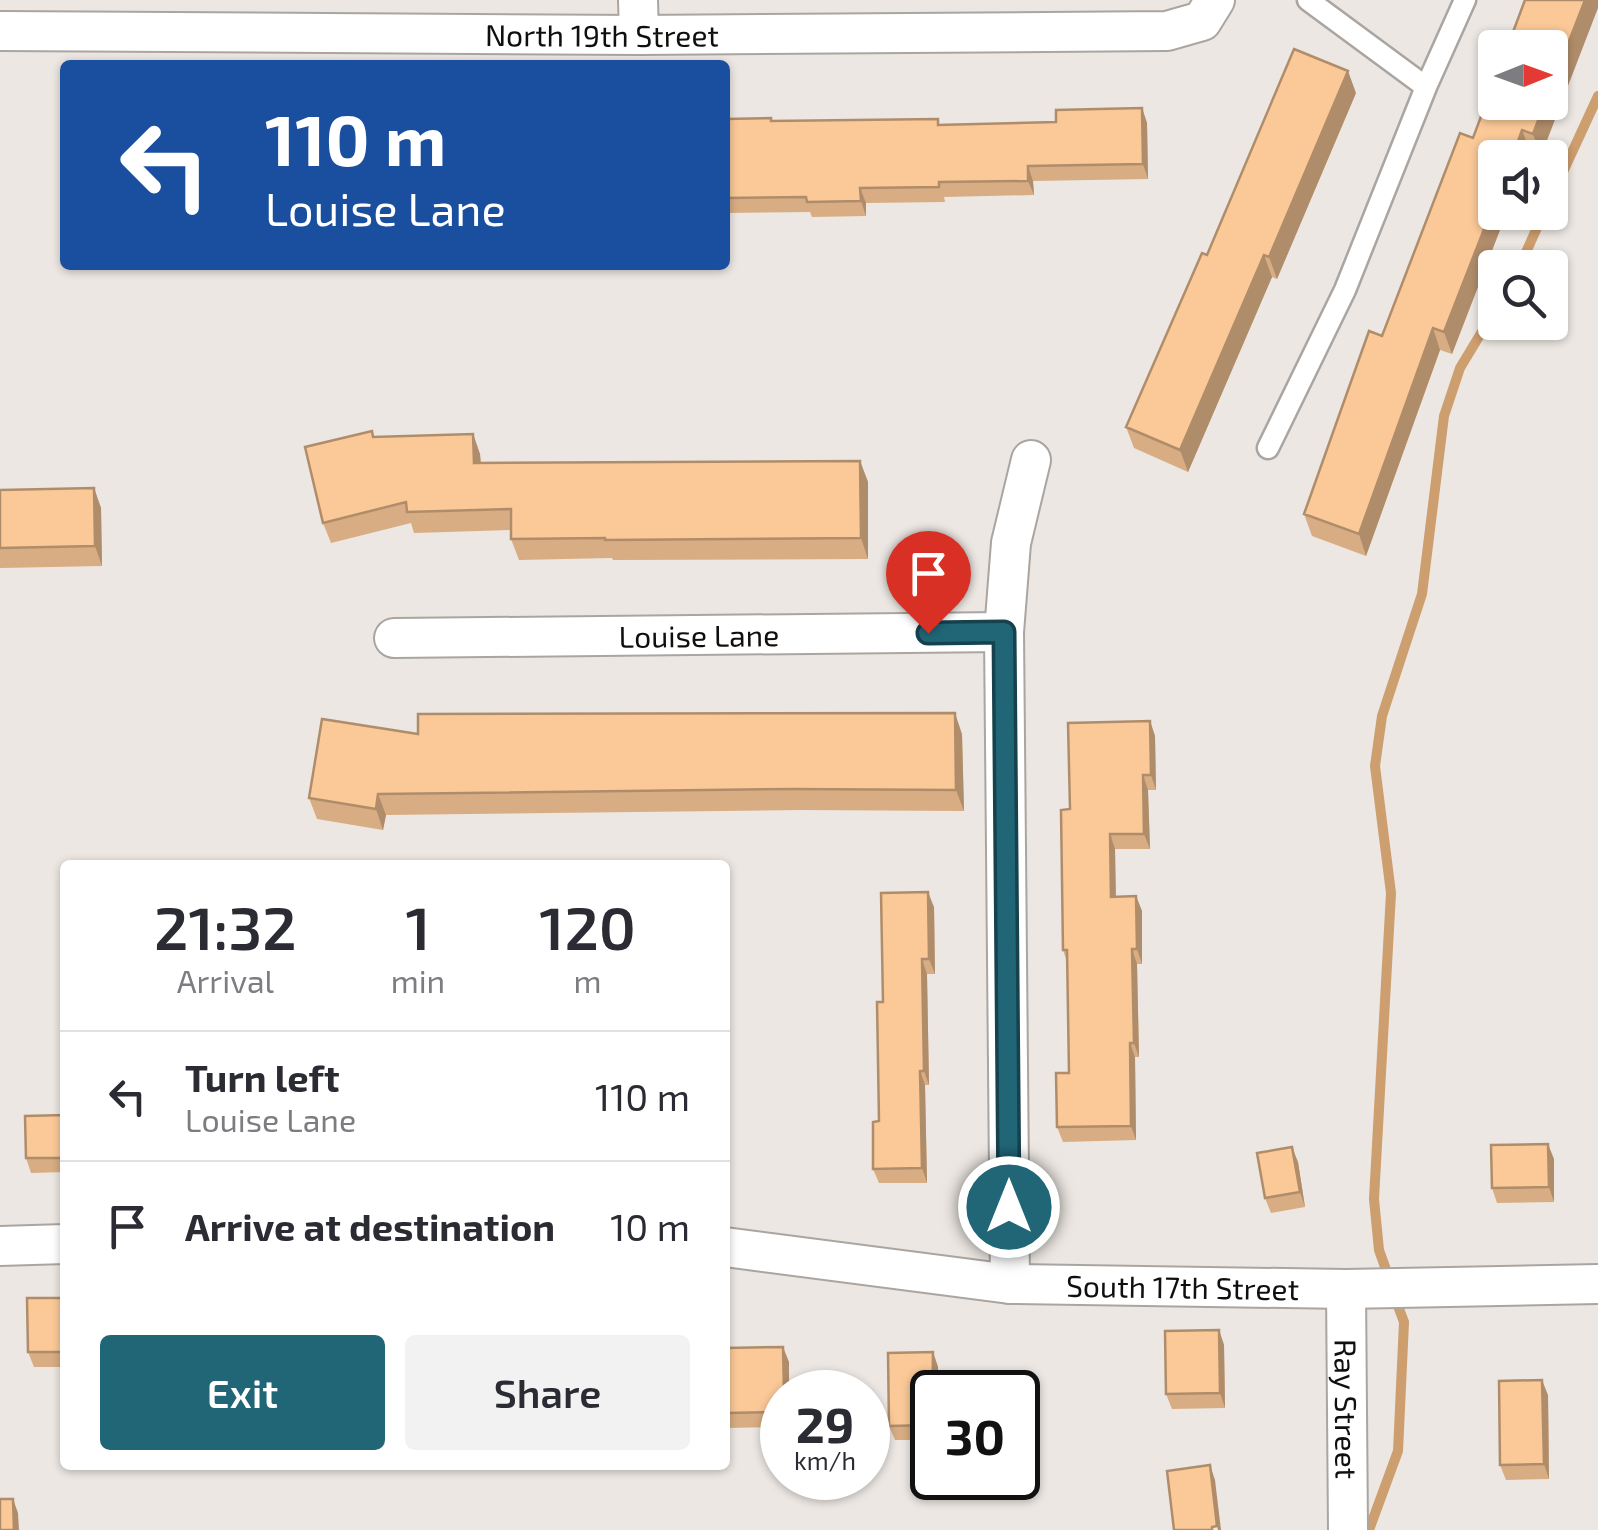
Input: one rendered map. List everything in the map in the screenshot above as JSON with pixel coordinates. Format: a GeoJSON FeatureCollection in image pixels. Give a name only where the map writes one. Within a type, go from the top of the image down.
{"type":"FeatureCollection","features":[{"type":"Feature","properties":{"kind":"street","name":"North 19th Street"},"geometry":{"type":"LineString","coordinates":[[0,31],[639,18],[1167,31],[1208,10]]}},
{"type":"Feature","properties":{"kind":"street"},"geometry":{"type":"LineString","coordinates":[[1010,1284],[1004,632],[1011,543],[1032,460]]}},
{"type":"Feature","properties":{"kind":"street","name":"Louise Lane"},"geometry":{"type":"LineString","coordinates":[[394,638],[1004,632]]}},
{"type":"Feature","properties":{"kind":"street"},"geometry":{"type":"LineString","coordinates":[[0,1246],[60,1244]]}},
{"type":"Feature","properties":{"kind":"street","name":"South 17th Street"},"geometry":{"type":"LineString","coordinates":[[730,1248],[1010,1284],[1346,1289],[1598,1284]]}},
{"type":"Feature","properties":{"kind":"street","name":"Ray Street"},"geometry":{"type":"LineString","coordinates":[[1346,1289],[1348,1530]]}},
{"type":"Feature","properties":{"kind":"lane"},"geometry":{"type":"LineString","coordinates":[[1308,0],[1426,88]]}},
{"type":"Feature","properties":{"kind":"lane"},"geometry":{"type":"LineString","coordinates":[[1268,448],[1345,290],[1464,0]]}},
{"type":"Feature","properties":{"kind":"building"},"geometry":{"type":"Polygon","coordinates":[[[1525,0],[1585,0],[1568,44],[1568,30],[1514,30],[1525,0]]]}},
{"type":"Feature","properties":{"kind":"building"},"geometry":{"type":"Polygon","coordinates":[[[1294,49],[1348,71],[1269,257],[1264,255],[1180,450],[1126,427],[1202,253],[1207,255],[1294,49]]]}},
{"type":"Feature","properties":{"kind":"building"},"geometry":{"type":"Polygon","coordinates":[[[1142,108],[1143,164],[1028,166],[1028,181],[860,188],[861,201],[730,198],[730,119],[938,119],[938,125],[1056,122],[1056,110],[1142,108]]]}},
{"type":"Feature","properties":{"kind":"building"},"geometry":{"type":"Polygon","coordinates":[[[1480,120],[1538,120],[1533,134],[1522,130],[1518,140],[1478,140],[1478,230],[1484,230],[1444,332],[1433,328],[1359,534],[1304,514],[1369,331],[1382,336],[1460,133],[1473,138],[1480,120]]]}},
{"type":"Feature","properties":{"kind":"building"},"geometry":{"type":"Polygon","coordinates":[[[372,431],[373,437],[473,434],[474,463],[860,461],[861,538],[511,539],[511,509],[407,512],[406,502],[323,523],[305,447],[372,431]]]}},
{"type":"Feature","properties":{"kind":"building"},"geometry":{"type":"Polygon","coordinates":[[[94,488],[95,546],[0,548],[0,490],[94,488]]]}},
{"type":"Feature","properties":{"kind":"building"},"geometry":{"type":"Polygon","coordinates":[[[955,713],[956,790],[378,794],[376,809],[309,798],[322,719],[418,734],[418,714],[955,713]]]}},
{"type":"Feature","properties":{"kind":"building"},"geometry":{"type":"Polygon","coordinates":[[[1150,721],[1151,775],[1143,775],[1144,834],[1110,834],[1111,897],[1136,896],[1131,1126],[1057,1127],[1056,1073],[1069,1073],[1061,810],[1070,809],[1068,723],[1150,721]]]}},
{"type":"Feature","properties":{"kind":"building"},"geometry":{"type":"Polygon","coordinates":[[[928,892],[929,959],[922,959],[922,1168],[873,1169],[873,1122],[879,1121],[877,1002],[883,1002],[881,893],[928,892]]]}},
{"type":"Feature","properties":{"kind":"building"},"geometry":{"type":"Polygon","coordinates":[[[60,1115],[60,1158],[26,1158],[25,1116],[60,1115]]]}},
{"type":"Feature","properties":{"kind":"building"},"geometry":{"type":"Polygon","coordinates":[[[1548,1144],[1549,1187],[1492,1188],[1491,1145],[1548,1144]]]}},
{"type":"Feature","properties":{"kind":"building"},"geometry":{"type":"Polygon","coordinates":[[[1292,1147],[1300,1192],[1265,1198],[1257,1153],[1292,1147]]]}},
{"type":"Feature","properties":{"kind":"building"},"geometry":{"type":"Polygon","coordinates":[[[27,1298],[60,1298],[60,1352],[28,1352],[27,1298]]]}},
{"type":"Feature","properties":{"kind":"building"},"geometry":{"type":"Polygon","coordinates":[[[1219,1330],[1220,1393],[1166,1394],[1165,1331],[1219,1330]]]}},
{"type":"Feature","properties":{"kind":"building"},"geometry":{"type":"Polygon","coordinates":[[[783,1347],[784,1370],[760,1370],[760,1412],[730,1413],[730,1348],[783,1347]]]}},
{"type":"Feature","properties":{"kind":"building"},"geometry":{"type":"Polygon","coordinates":[[[933,1352],[933,1370],[910,1370],[910,1426],[890,1426],[888,1353],[933,1352]]]}},
{"type":"Feature","properties":{"kind":"building"},"geometry":{"type":"Polygon","coordinates":[[[1542,1380],[1544,1464],[1500,1465],[1499,1381],[1542,1380]]]}},
{"type":"Feature","properties":{"kind":"building"},"geometry":{"type":"Polygon","coordinates":[[[1210,1465],[1217,1526],[1212,1530],[1174,1530],[1167,1471],[1210,1465]]]}},
{"type":"Feature","properties":{"kind":"building"},"geometry":{"type":"Polygon","coordinates":[[[0,1499],[13,1499],[14,1530],[0,1530],[0,1499]]]}},
{"type":"Feature","properties":{"kind":"waterway"},"geometry":{"type":"LineString","coordinates":[[1568,161],[1598,96]]}},
{"type":"Feature","properties":{"kind":"waterway"},"geometry":{"type":"LineString","coordinates":[[1527,250],[1536,230]]}},
{"type":"Feature","properties":{"kind":"waterway"},"geometry":{"type":"LineString","coordinates":[[1390,1281],[1379,1250],[1374,1199],[1391,893],[1375,766],[1382,716],[1422,594],[1444,416],[1460,368],[1478,338]]}},
{"type":"Feature","properties":{"kind":"waterway"},"geometry":{"type":"LineString","coordinates":[[1369,1530],[1398,1451],[1404,1322],[1395,1298]]}},
{"type":"Feature","properties":{"kind":"route"},"geometry":{"type":"LineString","coordinates":[[928,633],[1004,632],[1009,1207]]}}]}
